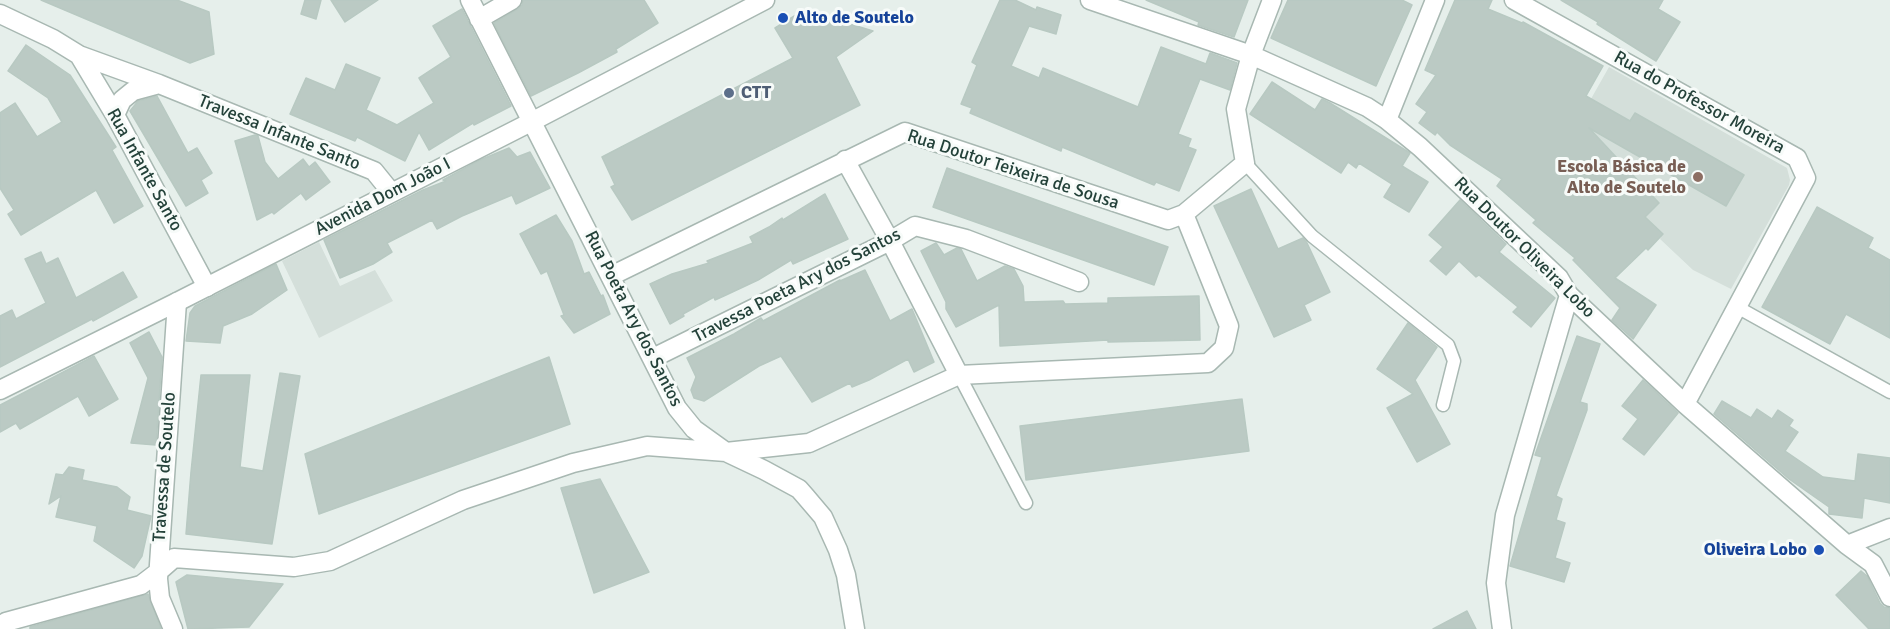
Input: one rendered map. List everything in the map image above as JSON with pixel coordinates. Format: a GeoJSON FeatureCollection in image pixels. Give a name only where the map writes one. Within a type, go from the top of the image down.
{"type":"FeatureCollection","features":[{"type":"Feature","properties":{"kind":"street","name":"Rua Poeta Ary dos Santos"},"geometry":{"type":"LineString","coordinates":[[470,0],[677,408],[694,429],[726,452],[799,489],[822,517],[838,550],[846,575],[855,629]]}},
{"type":"Feature","properties":{"kind":"street"},"geometry":{"type":"LineString","coordinates":[[479,19],[512,0]]}},
{"type":"Feature","properties":{"kind":"street","name":"Avenida Dom João I"},"geometry":{"type":"LineString","coordinates":[[0,390],[533,122],[765,0]]}},
{"type":"Feature","properties":{"kind":"street","name":"Rua Doutor Oliveira Lobo"},"geometry":{"type":"LineString","coordinates":[[1090,0],[1251,56],[1367,107],[1387,120],[1420,147],[1559,278],[1569,295],[1684,404],[1847,546],[1873,564],[1890,597]]}},
{"type":"Feature","properties":{"kind":"street"},"geometry":{"type":"LineString","coordinates":[[0,627],[6,622],[141,585],[174,558],[294,567],[330,561],[463,500],[573,463],[647,446],[726,452],[809,443],[959,375],[1208,363],[1224,348],[1229,326],[1185,214],[1245,163],[1236,109],[1251,56],[1272,0]]}},
{"type":"Feature","properties":{"kind":"street"},"geometry":{"type":"LineString","coordinates":[[1387,120],[1435,0]]}},
{"type":"Feature","properties":{"kind":"street","name":"Rua do Professor Moreira"},"geometry":{"type":"LineString","coordinates":[[1514,0],[1797,158],[1806,178],[1684,404]]}},
{"type":"Feature","properties":{"kind":"street","name":"Travessa Infante Santo"},"geometry":{"type":"LineString","coordinates":[[0,14],[53,39],[79,55],[159,84],[374,171],[391,192]]}},
{"type":"Feature","properties":{"kind":"street","name":"Rua Infante Santo"},"geometry":{"type":"LineString","coordinates":[[79,55],[115,115],[207,287]]}},
{"type":"Feature","properties":{"kind":"street"},"geometry":{"type":"LineString","coordinates":[[115,115],[122,100],[133,91],[159,84]]}},
{"type":"Feature","properties":{"kind":"street","name":"Rua Doutor Teixeira de Sousa"},"geometry":{"type":"LineString","coordinates":[[611,276],[905,132],[1168,220],[1185,214]]}},
{"type":"Feature","properties":{"kind":"street"},"geometry":{"type":"LineString","coordinates":[[845,160],[890,241],[959,375]]}},
{"type":"Feature","properties":{"kind":"street","name":"Travessa Poeta Ary dos Santos"},"geometry":{"type":"LineString","coordinates":[[653,358],[890,241],[915,226],[966,239],[1079,282]]}},
{"type":"Feature","properties":{"kind":"street"},"geometry":{"type":"LineString","coordinates":[[1502,629],[1496,583],[1505,515],[1569,295]]}},
{"type":"Feature","properties":{"kind":"street","name":"Travessa de Soutelo"},"geometry":{"type":"LineString","coordinates":[[173,629],[160,598],[158,572],[177,302]]}},
{"type":"Feature","properties":{"kind":"street"},"geometry":{"type":"LineString","coordinates":[[1847,546],[1890,528]]}},
{"type":"Feature","properties":{"kind":"lane"},"geometry":{"type":"LineString","coordinates":[[1245,163],[1312,236],[1448,345],[1454,361],[1443,405]]}},
{"type":"Feature","properties":{"kind":"lane"},"geometry":{"type":"LineString","coordinates":[[1737,307],[1890,392]]}},
{"type":"Feature","properties":{"kind":"lane"},"geometry":{"type":"LineString","coordinates":[[959,375],[1026,502]]}},
{"type":"Feature","properties":{"kind":"shaded area","name":"Escola Básica de Alto de Soutelo"},"geometry":{"type":"Polygon","coordinates":[[[1609,67],[1787,168],[1789,185],[1731,289],[1693,270],[1660,239],[1661,237],[1570,136],[1609,67]]]}},
{"type":"Feature","properties":{"kind":"shaded area"},"geometry":{"type":"Polygon","coordinates":[[[319,242],[340,286],[375,270],[393,301],[319,338],[282,261],[319,242]]]}},
{"type":"Feature","properties":{"kind":"building"},"geometry":{"type":"Polygon","coordinates":[[[41,0],[177,0],[209,12],[214,54],[190,63],[41,0]]]}},
{"type":"Feature","properties":{"kind":"building"},"geometry":{"type":"Polygon","coordinates":[[[305,0],[321,0],[316,19],[301,14],[305,0]]]}},
{"type":"Feature","properties":{"kind":"building"},"geometry":{"type":"Polygon","coordinates":[[[331,0],[378,0],[345,22],[331,0]]]}},
{"type":"Feature","properties":{"kind":"building"},"geometry":{"type":"Polygon","coordinates":[[[523,0],[644,0],[658,23],[616,49],[617,52],[531,96],[494,23],[518,9],[523,0]]]}},
{"type":"Feature","properties":{"kind":"building"},"geometry":{"type":"Polygon","coordinates":[[[1000,0],[1015,0],[1036,10],[1037,7],[1061,15],[1056,34],[1029,26],[1011,66],[1039,78],[1043,68],[1138,107],[1161,47],[1206,64],[1210,53],[1237,63],[1230,90],[1200,79],[1178,134],[1191,139],[1188,147],[1196,150],[1179,191],[1156,182],[1154,185],[1062,147],[1061,151],[970,113],[972,108],[961,104],[977,65],[972,62],[1000,0]]]}},
{"type":"Feature","properties":{"kind":"building"},"geometry":{"type":"Polygon","coordinates":[[[1146,0],[1248,0],[1234,37],[1198,25],[1199,22],[1146,0]]]}},
{"type":"Feature","properties":{"kind":"building"},"geometry":{"type":"Polygon","coordinates":[[[1288,0],[1402,0],[1412,5],[1376,86],[1271,38],[1288,0]]]}},
{"type":"Feature","properties":{"kind":"building"},"geometry":{"type":"Polygon","coordinates":[[[1455,0],[1492,0],[1488,9],[1523,22],[1603,66],[1586,96],[1630,121],[1635,113],[1744,175],[1726,206],[1589,128],[1659,203],[1645,217],[1663,234],[1615,278],[1656,305],[1633,339],[1612,320],[1620,308],[1573,260],[1575,258],[1533,223],[1536,220],[1497,186],[1502,179],[1450,145],[1437,132],[1435,135],[1419,123],[1427,112],[1416,104],[1436,75],[1425,70],[1455,0]]]}},
{"type":"Feature","properties":{"kind":"building"},"geometry":{"type":"Polygon","coordinates":[[[1561,0],[1663,0],[1658,9],[1680,22],[1656,61],[1561,0]]]}},
{"type":"Feature","properties":{"kind":"building"},"geometry":{"type":"Polygon","coordinates":[[[462,9],[511,106],[474,125],[473,123],[429,150],[419,132],[405,161],[357,137],[355,141],[290,114],[306,78],[335,90],[346,64],[380,78],[366,110],[397,125],[434,103],[419,78],[451,57],[433,26],[462,9]]]}},
{"type":"Feature","properties":{"kind":"building"},"geometry":{"type":"Polygon","coordinates":[[[804,10],[873,31],[836,57],[860,105],[632,220],[611,187],[615,185],[602,157],[793,58],[775,28],[804,10]]]}},
{"type":"Feature","properties":{"kind":"building"},"geometry":{"type":"Polygon","coordinates":[[[26,45],[70,75],[116,147],[112,150],[143,206],[114,223],[96,190],[21,235],[8,214],[14,210],[0,188],[0,113],[15,103],[37,137],[62,122],[48,98],[8,71],[26,45]]]}},
{"type":"Feature","properties":{"kind":"building"},"geometry":{"type":"Polygon","coordinates":[[[1272,82],[1315,110],[1322,99],[1330,103],[1410,153],[1402,166],[1428,182],[1409,212],[1384,197],[1392,184],[1359,163],[1356,168],[1348,162],[1341,173],[1250,114],[1272,82]]]}},
{"type":"Feature","properties":{"kind":"building"},"geometry":{"type":"Polygon","coordinates":[[[157,96],[188,153],[197,148],[212,173],[201,180],[208,193],[186,206],[130,111],[138,101],[157,96]]]}},
{"type":"Feature","properties":{"kind":"building"},"geometry":{"type":"Polygon","coordinates":[[[258,136],[265,162],[278,179],[303,159],[309,167],[315,162],[330,182],[306,200],[301,193],[274,214],[272,212],[257,220],[235,141],[258,136]]]}},
{"type":"Feature","properties":{"kind":"building"},"geometry":{"type":"Polygon","coordinates":[[[509,148],[517,157],[530,152],[550,188],[516,204],[512,195],[437,229],[432,220],[387,243],[392,252],[373,264],[340,278],[324,240],[423,190],[446,181],[443,180],[480,160],[509,148]]]}},
{"type":"Feature","properties":{"kind":"building"},"geometry":{"type":"Polygon","coordinates":[[[947,168],[1168,247],[1154,285],[933,207],[947,168]]]}},
{"type":"Feature","properties":{"kind":"building"},"geometry":{"type":"Polygon","coordinates":[[[1251,189],[1278,249],[1303,238],[1330,292],[1304,305],[1311,320],[1274,337],[1214,206],[1251,189]]]}},
{"type":"Feature","properties":{"kind":"building"},"geometry":{"type":"Polygon","coordinates":[[[825,194],[848,239],[793,264],[791,260],[758,280],[715,300],[714,297],[670,324],[650,284],[672,274],[709,263],[707,261],[753,243],[750,237],[825,194]]]}},
{"type":"Feature","properties":{"kind":"building"},"geometry":{"type":"Polygon","coordinates":[[[1460,200],[1506,244],[1499,252],[1555,298],[1531,327],[1513,312],[1518,307],[1479,275],[1476,277],[1459,261],[1446,275],[1430,261],[1443,247],[1429,235],[1460,200]]]}},
{"type":"Feature","properties":{"kind":"building"},"geometry":{"type":"Polygon","coordinates":[[[1817,207],[1873,238],[1868,248],[1890,260],[1890,338],[1846,314],[1830,344],[1762,307],[1817,207]]]}},
{"type":"Feature","properties":{"kind":"building"},"geometry":{"type":"Polygon","coordinates":[[[556,215],[572,241],[584,274],[589,272],[601,296],[603,295],[610,314],[574,333],[561,316],[564,315],[547,271],[541,274],[520,234],[556,215]]]}},
{"type":"Feature","properties":{"kind":"building"},"geometry":{"type":"Polygon","coordinates":[[[936,243],[944,255],[957,248],[961,249],[977,281],[1005,266],[1014,269],[1023,286],[1024,302],[1108,303],[1108,298],[1199,296],[1200,340],[1108,342],[1108,340],[1000,346],[999,305],[956,327],[921,251],[936,243]]]}},
{"type":"Feature","properties":{"kind":"building"},"geometry":{"type":"Polygon","coordinates":[[[41,252],[46,264],[58,258],[76,298],[123,272],[137,297],[0,367],[0,316],[12,310],[16,319],[46,303],[25,259],[41,252]]]}},
{"type":"Feature","properties":{"kind":"building"},"geometry":{"type":"Polygon","coordinates":[[[276,264],[287,290],[252,314],[223,326],[220,343],[186,341],[190,313],[195,306],[276,264]]]}},
{"type":"Feature","properties":{"kind":"building"},"geometry":{"type":"Polygon","coordinates":[[[865,270],[890,321],[912,309],[934,362],[914,372],[908,359],[869,380],[852,387],[850,383],[812,402],[781,356],[759,366],[704,401],[694,398],[691,390],[696,377],[687,358],[761,318],[763,321],[840,280],[865,270]]]}},
{"type":"Feature","properties":{"kind":"building"},"geometry":{"type":"Polygon","coordinates":[[[1408,323],[1437,347],[1415,380],[1450,444],[1417,462],[1387,408],[1413,394],[1377,369],[1408,323]]]}},
{"type":"Feature","properties":{"kind":"building"},"geometry":{"type":"Polygon","coordinates":[[[149,332],[162,357],[156,445],[131,443],[148,378],[130,343],[149,332]]]}},
{"type":"Feature","properties":{"kind":"building"},"geometry":{"type":"Polygon","coordinates":[[[1577,336],[1600,344],[1580,402],[1587,404],[1587,410],[1556,496],[1562,499],[1556,520],[1565,523],[1555,558],[1570,563],[1564,582],[1510,566],[1542,457],[1535,455],[1577,336]]]}},
{"type":"Feature","properties":{"kind":"building"},"geometry":{"type":"Polygon","coordinates":[[[94,356],[118,399],[89,416],[78,396],[20,429],[16,423],[0,432],[0,405],[94,356]]]}},
{"type":"Feature","properties":{"kind":"building"},"geometry":{"type":"Polygon","coordinates":[[[549,357],[570,424],[319,514],[305,454],[549,357]]]}},
{"type":"Feature","properties":{"kind":"building"},"geometry":{"type":"Polygon","coordinates":[[[280,373],[300,376],[272,544],[186,534],[201,375],[250,375],[240,467],[263,471],[280,373]]]}},
{"type":"Feature","properties":{"kind":"building"},"geometry":{"type":"Polygon","coordinates":[[[1643,380],[1678,413],[1644,455],[1623,439],[1638,419],[1622,406],[1643,380]]]}},
{"type":"Feature","properties":{"kind":"building"},"geometry":{"type":"Polygon","coordinates":[[[1242,399],[1249,451],[1026,480],[1020,426],[1242,399]]]}},
{"type":"Feature","properties":{"kind":"building"},"geometry":{"type":"Polygon","coordinates":[[[1722,401],[1751,418],[1757,409],[1772,419],[1778,410],[1793,420],[1789,426],[1798,432],[1785,451],[1823,477],[1855,481],[1858,454],[1890,458],[1890,503],[1864,498],[1862,518],[1829,514],[1829,507],[1789,479],[1714,414],[1722,401]]]}},
{"type":"Feature","properties":{"kind":"building"},"geometry":{"type":"Polygon","coordinates":[[[69,467],[84,470],[82,480],[117,487],[130,497],[127,510],[151,516],[142,556],[134,568],[94,541],[97,526],[56,517],[61,496],[49,504],[56,474],[63,475],[69,467]]]}},
{"type":"Feature","properties":{"kind":"building"},"geometry":{"type":"Polygon","coordinates":[[[600,479],[649,572],[594,593],[561,488],[600,479]]]}},
{"type":"Feature","properties":{"kind":"building"},"geometry":{"type":"Polygon","coordinates":[[[1861,571],[1867,576],[1880,603],[1890,608],[1890,629],[1869,629],[1836,595],[1861,571]]]}},
{"type":"Feature","properties":{"kind":"building"},"geometry":{"type":"Polygon","coordinates":[[[187,575],[283,584],[249,627],[188,629],[176,582],[187,575]]]}},
{"type":"Feature","properties":{"kind":"building"},"geometry":{"type":"Polygon","coordinates":[[[148,594],[161,629],[30,629],[30,627],[148,594]]]}},
{"type":"Feature","properties":{"kind":"building"},"geometry":{"type":"Polygon","coordinates":[[[1467,611],[1476,629],[1433,629],[1467,611]]]}},
{"type":"Feature","properties":{"kind":"place","name":"Alto de Soutelo"},"geometry":{"type":"Point","coordinates":[783,18]}},
{"type":"Feature","properties":{"kind":"place","name":"CTT"},"geometry":{"type":"Point","coordinates":[729,93]}},
{"type":"Feature","properties":{"kind":"place","name":"Escola Básica de Alto de Soutelo"},"geometry":{"type":"Point","coordinates":[1698,177]}},
{"type":"Feature","properties":{"kind":"place","name":"Oliveira Lobo"},"geometry":{"type":"Point","coordinates":[1819,550]}}]}
